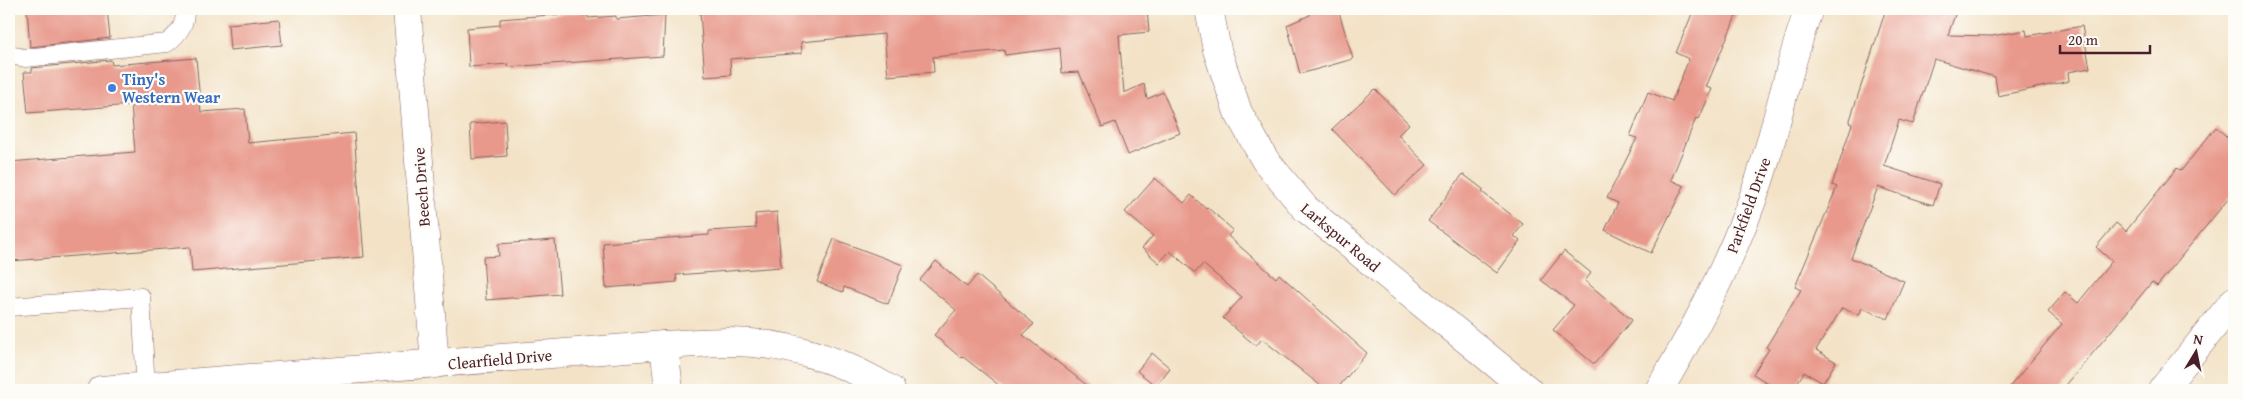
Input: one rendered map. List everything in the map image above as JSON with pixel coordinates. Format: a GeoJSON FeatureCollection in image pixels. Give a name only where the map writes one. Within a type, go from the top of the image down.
{"type":"FeatureCollection","features":[{"type":"Feature","properties":{"kind":"street","name":"Beech Drive"},"geometry":{"type":"LineString","coordinates":[[407,9],[435,364]]}},
{"type":"Feature","properties":{"kind":"street","name":"Larkspur Road"},"geometry":{"type":"LineString","coordinates":[[1209,9],[1216,50],[1238,112],[1265,160],[1305,208],[1528,390]]}},
{"type":"Feature","properties":{"kind":"street","name":"Parkfield Drive"},"geometry":{"type":"LineString","coordinates":[[1659,390],[1697,326],[1733,250],[1760,180],[1790,63],[1808,9]]}},
{"type":"Feature","properties":{"kind":"street"},"geometry":{"type":"LineString","coordinates":[[2162,390],[2234,301]]}},
{"type":"Feature","properties":{"kind":"street","name":"Clearfield Drive"},"geometry":{"type":"LineString","coordinates":[[101,390],[306,382],[435,364],[664,345],[730,342],[783,347],[830,359],[864,374],[891,390]]}},
{"type":"Feature","properties":{"kind":"street"},"geometry":{"type":"LineString","coordinates":[[664,345],[668,390]]}},
{"type":"Feature","properties":{"kind":"lane"},"geometry":{"type":"LineString","coordinates":[[9,55],[25,58],[168,44],[177,36],[182,27],[185,9]]}},
{"type":"Feature","properties":{"kind":"lane"},"geometry":{"type":"LineString","coordinates":[[9,308],[141,297],[146,388]]}},
{"type":"Feature","properties":{"kind":"building"},"geometry":{"type":"Polygon","coordinates":[[[27,9],[107,9],[110,38],[30,47],[27,9]]]}},
{"type":"Feature","properties":{"kind":"building"},"geometry":{"type":"Polygon","coordinates":[[[755,9],[1147,9],[1149,32],[1119,35],[1124,93],[1144,84],[1147,99],[1163,92],[1180,133],[1128,155],[1115,122],[1102,127],[1079,72],[1062,73],[1060,48],[1005,55],[1004,50],[933,57],[934,72],[888,76],[884,34],[801,42],[802,53],[730,59],[731,75],[705,77],[700,13],[755,9]]]}},
{"type":"Feature","properties":{"kind":"building"},"geometry":{"type":"Polygon","coordinates":[[[1309,9],[1338,9],[1353,59],[1300,74],[1287,25],[1310,15],[1309,9]]]}},
{"type":"Feature","properties":{"kind":"building"},"geometry":{"type":"Polygon","coordinates":[[[1694,9],[1739,9],[1706,87],[1712,89],[1699,119],[1696,118],[1671,180],[1684,186],[1651,253],[1605,230],[1618,203],[1607,198],[1637,138],[1630,136],[1648,92],[1672,101],[1689,59],[1676,53],[1694,9]]]}},
{"type":"Feature","properties":{"kind":"building"},"geometry":{"type":"Polygon","coordinates":[[[1886,9],[1957,9],[1948,35],[1992,36],[2026,30],[2027,36],[2082,26],[2090,68],[2068,72],[2069,81],[1998,96],[1995,77],[1934,59],[1913,124],[1899,120],[1884,166],[1940,184],[1933,205],[1878,187],[1851,258],[1904,281],[1888,319],[1862,308],[1859,315],[1842,308],[1816,350],[1836,362],[1823,383],[1804,372],[1793,390],[1779,390],[1753,374],[1769,349],[1766,347],[1801,290],[1795,287],[1837,187],[1832,185],[1852,124],[1849,123],[1886,9]]]}},
{"type":"Feature","properties":{"kind":"building"},"geometry":{"type":"Polygon","coordinates":[[[588,12],[588,18],[616,16],[616,19],[665,15],[663,56],[508,67],[508,64],[469,67],[467,28],[500,25],[500,19],[588,12]]]}},
{"type":"Feature","properties":{"kind":"building"},"geometry":{"type":"Polygon","coordinates":[[[279,19],[282,45],[230,50],[228,24],[279,19]]]}},
{"type":"Feature","properties":{"kind":"building"},"geometry":{"type":"Polygon","coordinates":[[[196,58],[201,112],[245,109],[248,143],[354,133],[364,257],[192,272],[190,247],[11,261],[9,162],[135,152],[131,105],[28,113],[24,72],[32,72],[32,68],[111,60],[112,65],[196,58]]]}},
{"type":"Feature","properties":{"kind":"building"},"geometry":{"type":"Polygon","coordinates":[[[1375,89],[1409,124],[1398,135],[1427,165],[1395,195],[1332,129],[1375,89]]]}},
{"type":"Feature","properties":{"kind":"building"},"geometry":{"type":"Polygon","coordinates":[[[505,121],[507,156],[472,159],[470,124],[505,121]]]}},
{"type":"Feature","properties":{"kind":"building"},"geometry":{"type":"Polygon","coordinates":[[[2216,127],[2234,143],[2234,192],[2157,286],[2152,282],[2062,390],[2007,390],[2062,324],[2048,312],[2065,292],[2078,303],[2112,261],[2096,247],[2116,223],[2126,231],[2177,168],[2181,171],[2216,127]]]}},
{"type":"Feature","properties":{"kind":"building"},"geometry":{"type":"Polygon","coordinates":[[[1463,174],[1484,190],[1482,192],[1523,224],[1514,236],[1520,241],[1497,273],[1428,221],[1463,174]]]}},
{"type":"Feature","properties":{"kind":"building"},"geometry":{"type":"Polygon","coordinates":[[[1155,178],[1184,203],[1191,195],[1206,209],[1207,207],[1233,230],[1228,236],[1276,278],[1279,274],[1367,353],[1336,390],[1326,390],[1262,339],[1256,346],[1223,318],[1242,297],[1203,264],[1195,273],[1170,251],[1159,263],[1142,248],[1153,236],[1125,212],[1155,178]]]}},
{"type":"Feature","properties":{"kind":"building"},"geometry":{"type":"Polygon","coordinates":[[[777,212],[781,267],[676,275],[677,282],[606,288],[603,243],[709,235],[709,231],[756,228],[755,214],[777,212]]]}},
{"type":"Feature","properties":{"kind":"building"},"geometry":{"type":"Polygon","coordinates":[[[834,239],[903,265],[888,304],[844,287],[843,292],[817,282],[834,239]]]}},
{"type":"Feature","properties":{"kind":"building"},"geometry":{"type":"Polygon","coordinates":[[[555,240],[560,294],[486,300],[483,257],[499,256],[498,244],[555,240]]]}},
{"type":"Feature","properties":{"kind":"building"},"geometry":{"type":"Polygon","coordinates":[[[1564,251],[1591,273],[1585,281],[1632,320],[1594,364],[1553,330],[1574,305],[1541,280],[1564,251]]]}},
{"type":"Feature","properties":{"kind":"building"},"geometry":{"type":"Polygon","coordinates":[[[936,261],[967,287],[977,275],[1034,324],[1023,335],[1093,390],[1005,390],[962,356],[961,358],[934,335],[956,310],[920,280],[936,261]]]}},
{"type":"Feature","properties":{"kind":"building"},"geometry":{"type":"Polygon","coordinates":[[[1152,353],[1170,368],[1156,386],[1137,371],[1152,353]]]}},
{"type":"Feature","properties":{"kind":"place","name":"Tiny's Western Wear"},"geometry":{"type":"Point","coordinates":[112,88]}}]}
